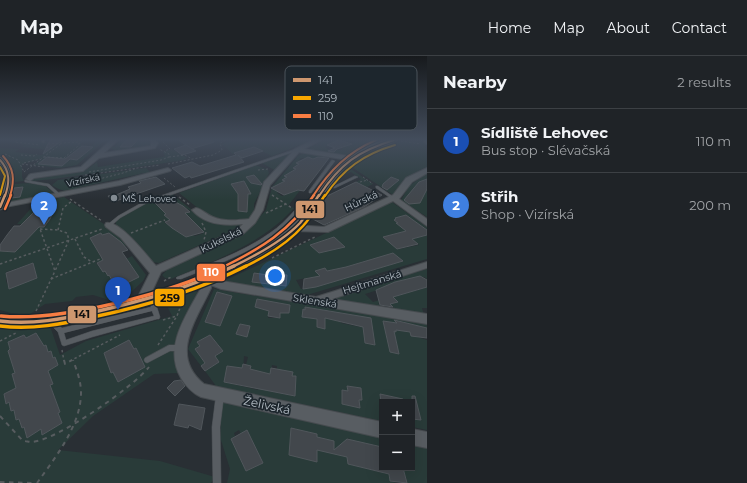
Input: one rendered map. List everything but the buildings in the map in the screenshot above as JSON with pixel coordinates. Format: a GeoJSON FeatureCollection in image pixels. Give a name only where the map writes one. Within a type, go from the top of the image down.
{"type":"FeatureCollection","features":[{"type":"Feature","properties":{"kind":"street"},"geometry":{"type":"LineString","coordinates":[[0,206],[9,183],[10,174],[9,167],[4,160]]}},
{"type":"Feature","properties":{"kind":"street"},"geometry":{"type":"LineString","coordinates":[[30,176],[77,171],[93,160]]}},
{"type":"Feature","properties":{"kind":"street"},"geometry":{"type":"LineString","coordinates":[[196,210],[208,219],[218,222],[255,219],[266,191],[267,184],[289,160]]}},
{"type":"Feature","properties":{"kind":"street"},"geometry":{"type":"LineString","coordinates":[[313,195],[324,186],[330,171],[345,160]]}},
{"type":"Feature","properties":{"kind":"street","name":"Vizírská"},"geometry":{"type":"LineString","coordinates":[[0,206],[59,195],[168,170]]}},
{"type":"Feature","properties":{"kind":"street","name":"Hůrská"},"geometry":{"type":"LineString","coordinates":[[298,219],[310,231],[325,230],[396,197],[409,180],[427,170]]}},
{"type":"Feature","properties":{"kind":"street"},"geometry":{"type":"LineString","coordinates":[[393,198],[427,223]]}},
{"type":"Feature","properties":{"kind":"street","name":"Kukelská"},"geometry":{"type":"LineString","coordinates":[[156,273],[158,270],[240,232],[255,219]]}},
{"type":"Feature","properties":{"kind":"street"},"geometry":{"type":"LineString","coordinates":[[0,321],[58,325],[149,302],[205,279],[265,250],[298,219]]}},
{"type":"Feature","properties":{"kind":"street"},"geometry":{"type":"LineString","coordinates":[[109,225],[124,236],[156,273],[149,302]]}},
{"type":"Feature","properties":{"kind":"street","name":"Hejtmanská"},"geometry":{"type":"LineString","coordinates":[[317,301],[328,296],[427,265]]}},
{"type":"Feature","properties":{"kind":"street"},"geometry":{"type":"LineString","coordinates":[[180,348],[206,288],[205,279]]}},
{"type":"Feature","properties":{"kind":"street","name":"Sklenská"},"geometry":{"type":"LineString","coordinates":[[205,279],[221,285],[427,319]]}},
{"type":"Feature","properties":{"kind":"street","name":"Želivská"},"geometry":{"type":"LineString","coordinates":[[180,348],[181,360],[191,383],[201,390],[379,429]]}},
{"type":"Feature","properties":{"kind":"street"},"geometry":{"type":"LineString","coordinates":[[415,438],[427,440]]}},
{"type":"Feature","properties":{"kind":"lane"},"geometry":{"type":"LineString","coordinates":[[109,225],[130,210],[269,160]]}},
{"type":"Feature","properties":{"kind":"lane"},"geometry":{"type":"LineString","coordinates":[[313,195],[330,171],[333,161]]}},
{"type":"Feature","properties":{"kind":"lane"},"geometry":{"type":"LineString","coordinates":[[30,176],[48,185],[59,195]]}},
{"type":"Feature","properties":{"kind":"lane"},"geometry":{"type":"LineString","coordinates":[[324,186],[334,187],[356,177]]}},
{"type":"Feature","properties":{"kind":"lane"},"geometry":{"type":"LineString","coordinates":[[377,187],[393,198]]}},
{"type":"Feature","properties":{"kind":"lane"},"geometry":{"type":"LineString","coordinates":[[179,278],[256,244],[284,225],[298,219]]}},
{"type":"Feature","properties":{"kind":"lane"},"geometry":{"type":"LineString","coordinates":[[58,325],[64,343],[157,317],[149,302]]}},
{"type":"Feature","properties":{"kind":"lane"},"geometry":{"type":"LineString","coordinates":[[147,360],[169,348],[180,348]]}},
{"type":"Feature","properties":{"kind":"lane"},"geometry":{"type":"LineString","coordinates":[[217,483],[216,427],[220,395]]}},
{"type":"Feature","properties":{"kind":"path"},"geometry":{"type":"LineString","coordinates":[[18,160],[22,164],[24,172],[23,177],[30,176]]}},
{"type":"Feature","properties":{"kind":"path"},"geometry":{"type":"LineString","coordinates":[[22,164],[37,160]]}},
{"type":"Feature","properties":{"kind":"path"},"geometry":{"type":"LineString","coordinates":[[24,172],[40,160]]}},
{"type":"Feature","properties":{"kind":"path"},"geometry":{"type":"LineString","coordinates":[[84,174],[98,170],[162,160]]}},
{"type":"Feature","properties":{"kind":"path"},"geometry":{"type":"LineString","coordinates":[[79,176],[186,160]]}},
{"type":"Feature","properties":{"kind":"path"},"geometry":{"type":"LineString","coordinates":[[258,164],[277,173]]}},
{"type":"Feature","properties":{"kind":"path"},"geometry":{"type":"LineString","coordinates":[[158,173],[176,188]]}},
{"type":"Feature","properties":{"kind":"path"},"geometry":{"type":"LineString","coordinates":[[266,191],[293,208],[290,211]]}},
{"type":"Feature","properties":{"kind":"path"},"geometry":{"type":"LineString","coordinates":[[174,193],[196,210],[206,232],[202,249]]}},
{"type":"Feature","properties":{"kind":"path"},"geometry":{"type":"LineString","coordinates":[[58,230],[63,208],[72,201],[109,225]]}},
{"type":"Feature","properties":{"kind":"path"},"geometry":{"type":"LineString","coordinates":[[255,219],[286,204]]}},
{"type":"Feature","properties":{"kind":"path"},"geometry":{"type":"LineString","coordinates":[[124,236],[165,220]]}},
{"type":"Feature","properties":{"kind":"path"},"geometry":{"type":"LineString","coordinates":[[0,264],[109,225]]}},
{"type":"Feature","properties":{"kind":"path"},"geometry":{"type":"LineString","coordinates":[[39,307],[56,271],[69,240],[67,233],[58,230],[40,229],[56,271]]}},
{"type":"Feature","properties":{"kind":"path"},"geometry":{"type":"LineString","coordinates":[[75,238],[84,257],[92,262]]}},
{"type":"Feature","properties":{"kind":"path"},"geometry":{"type":"LineString","coordinates":[[51,279],[100,260]]}},
{"type":"Feature","properties":{"kind":"path"},"geometry":{"type":"LineString","coordinates":[[164,281],[170,278]]}},
{"type":"Feature","properties":{"kind":"path"},"geometry":{"type":"LineString","coordinates":[[0,416],[23,441],[33,443],[51,437],[72,424],[141,377],[149,367],[147,360],[177,316],[184,297]]}},
{"type":"Feature","properties":{"kind":"path"},"geometry":{"type":"LineString","coordinates":[[163,320],[177,316]]}},
{"type":"Feature","properties":{"kind":"path"},"geometry":{"type":"LineString","coordinates":[[64,343],[61,352],[65,364],[120,335]]}},
{"type":"Feature","properties":{"kind":"path"},"geometry":{"type":"LineString","coordinates":[[37,483],[52,462],[72,424],[81,398],[80,376],[73,360]]}},
{"type":"Feature","properties":{"kind":"path"},"geometry":{"type":"LineString","coordinates":[[0,482],[33,483]]}},
{"type":"Feature","properties":{"kind":"shaded area"},"geometry":{"type":"Polygon","coordinates":[[[6,160],[36,160],[22,164],[22,177],[24,181],[15,182],[14,169],[6,160]]]}},
{"type":"Feature","properties":{"kind":"shaded area"},"geometry":{"type":"Polygon","coordinates":[[[41,160],[44,160],[39,164],[59,165],[69,160],[83,160],[77,165],[60,168],[34,165],[41,160]]]}},
{"type":"Feature","properties":{"kind":"shaded area"},"geometry":{"type":"Polygon","coordinates":[[[144,160],[183,160],[54,179],[28,180],[86,170],[97,162],[98,167],[144,160]]]}},
{"type":"Feature","properties":{"kind":"shaded area"},"geometry":{"type":"Polygon","coordinates":[[[271,160],[286,160],[276,171],[262,163],[271,160]]]}},
{"type":"Feature","properties":{"kind":"shaded area"},"geometry":{"type":"Polygon","coordinates":[[[295,160],[300,160],[301,161],[297,163],[301,165],[293,167],[296,169],[291,171],[293,173],[285,175],[288,177],[282,180],[286,182],[275,190],[282,196],[296,190],[317,160],[324,160],[288,206],[294,208],[267,232],[237,250],[171,279],[165,278],[162,275],[168,269],[246,232],[266,210],[272,187],[295,160]]]}},
{"type":"Feature","properties":{"kind":"shaded area"},"geometry":{"type":"Polygon","coordinates":[[[352,160],[427,160],[427,167],[408,178],[393,195],[346,163],[352,160]]]}},
{"type":"Feature","properties":{"kind":"shaded area"},"geometry":{"type":"Polygon","coordinates":[[[256,165],[268,170],[269,173],[254,204],[254,213],[250,219],[231,221],[209,217],[179,193],[256,165]]]}},
{"type":"Feature","properties":{"kind":"shaded area"},"geometry":{"type":"Polygon","coordinates":[[[345,165],[373,184],[367,187],[356,182],[361,179],[351,172],[336,178],[336,182],[331,181],[345,165]]]}},
{"type":"Feature","properties":{"kind":"shaded area"},"geometry":{"type":"Polygon","coordinates":[[[146,168],[151,173],[144,173],[77,188],[77,191],[64,191],[52,185],[58,180],[146,168]]]}},
{"type":"Feature","properties":{"kind":"shaded area"},"geometry":{"type":"Polygon","coordinates":[[[427,173],[427,179],[424,180],[427,181],[419,182],[416,186],[427,190],[427,217],[401,200],[409,186],[427,173]]]}},
{"type":"Feature","properties":{"kind":"shaded area"},"geometry":{"type":"Polygon","coordinates":[[[30,183],[44,185],[54,193],[50,195],[49,193],[44,194],[19,201],[10,201],[9,198],[20,197],[23,187],[13,188],[14,184],[30,183]]]}},
{"type":"Feature","properties":{"kind":"shaded area"},"geometry":{"type":"Polygon","coordinates":[[[173,195],[205,220],[243,224],[227,233],[159,263],[153,262],[125,233],[116,227],[116,222],[120,217],[134,209],[173,195]],[[163,199],[154,203],[166,214],[174,218],[164,222],[186,237],[204,233],[188,215],[183,217],[181,215],[191,211],[170,199],[164,201],[163,199]]]}},
{"type":"Feature","properties":{"kind":"shaded area"},"geometry":{"type":"Polygon","coordinates":[[[64,197],[123,237],[129,244],[125,246],[109,233],[90,237],[101,258],[107,255],[109,258],[96,263],[117,284],[125,280],[127,283],[139,277],[126,259],[132,256],[146,275],[143,281],[129,294],[109,300],[93,295],[76,297],[72,301],[45,304],[30,314],[11,313],[0,310],[0,249],[15,252],[36,230],[33,227],[45,227],[53,212],[49,208],[50,206],[41,205],[22,224],[17,224],[34,205],[33,203],[64,197]],[[33,263],[6,272],[6,281],[9,288],[37,278],[33,263]]]}},
{"type":"Feature","properties":{"kind":"shaded area"},"geometry":{"type":"Polygon","coordinates":[[[392,202],[427,227],[427,230],[423,227],[383,237],[387,241],[393,240],[394,244],[399,249],[419,245],[412,239],[427,235],[427,259],[307,295],[222,282],[392,202]],[[312,277],[296,280],[301,289],[317,286],[312,277]]]}},
{"type":"Feature","properties":{"kind":"shaded area"},"geometry":{"type":"Polygon","coordinates":[[[427,269],[427,279],[424,277],[404,280],[415,291],[427,287],[427,308],[422,308],[424,315],[396,310],[387,301],[378,303],[383,308],[335,301],[333,298],[427,269]],[[381,289],[365,294],[373,302],[386,298],[392,304],[398,302],[381,289]]]}},
{"type":"Feature","properties":{"kind":"shaded area"},"geometry":{"type":"Polygon","coordinates":[[[195,289],[198,294],[181,332],[174,355],[179,373],[154,374],[93,416],[58,450],[160,461],[215,477],[211,483],[0,483],[0,328],[50,326],[60,355],[86,341],[172,316],[164,300],[188,290],[195,289]],[[36,333],[26,338],[24,335],[8,342],[10,349],[8,351],[15,373],[26,383],[4,394],[7,403],[9,402],[11,411],[14,410],[16,420],[19,419],[22,428],[24,427],[27,437],[41,429],[42,434],[62,423],[58,413],[60,412],[50,385],[53,383],[39,375],[58,365],[55,357],[53,358],[51,351],[48,352],[46,345],[44,346],[36,333]],[[129,340],[104,353],[111,373],[113,372],[118,382],[145,367],[136,348],[134,349],[129,340]]]}},
{"type":"Feature","properties":{"kind":"shaded area"},"geometry":{"type":"Polygon","coordinates":[[[214,289],[427,324],[427,329],[409,325],[411,335],[427,340],[427,430],[415,428],[415,419],[420,420],[415,399],[398,399],[380,394],[379,420],[216,386],[205,371],[219,362],[215,357],[201,366],[188,349],[214,289]],[[275,302],[269,312],[268,318],[280,318],[280,313],[289,313],[290,305],[275,302]],[[211,306],[205,321],[220,325],[226,310],[211,306]],[[305,307],[305,309],[303,309],[303,317],[317,319],[317,327],[325,328],[325,320],[321,317],[331,319],[331,311],[305,307]],[[340,313],[341,323],[360,327],[360,319],[353,315],[340,313]],[[197,342],[200,346],[195,349],[202,359],[213,353],[216,356],[223,351],[217,343],[211,347],[197,342]],[[244,356],[243,369],[227,366],[224,382],[258,390],[260,374],[250,369],[251,366],[246,365],[248,357],[244,356]],[[272,365],[269,391],[295,396],[295,377],[292,376],[292,372],[277,375],[277,366],[272,365]],[[347,386],[348,391],[342,390],[342,404],[360,408],[359,400],[362,400],[361,389],[347,386]]]}},
{"type":"Feature","properties":{"kind":"shaded area"},"geometry":{"type":"Polygon","coordinates":[[[222,402],[379,437],[379,454],[372,470],[389,474],[390,481],[397,483],[227,483],[230,469],[220,437],[222,402]],[[291,428],[289,455],[317,462],[317,434],[291,428]],[[239,430],[234,433],[235,436],[231,439],[246,471],[263,463],[247,431],[241,434],[239,430]],[[349,438],[346,440],[348,464],[372,470],[369,446],[352,442],[349,438]]]}},
{"type":"Feature","properties":{"kind":"shaded area"},"geometry":{"type":"Polygon","coordinates":[[[415,446],[427,448],[427,483],[407,483],[404,471],[415,471],[415,446]]]}},
{"type":"Feature","properties":{"kind":"tunnel"},"geometry":{"type":"LineString","coordinates":[[306,215],[317,198]]}},
{"type":"Feature","properties":{"kind":"transit line","name":"141"},"geometry":{"type":"LineString","coordinates":[[0,160],[5,165],[9,177],[9,182],[0,207]]}},
{"type":"Feature","properties":{"kind":"transit line","name":"110"},"geometry":{"type":"LineString","coordinates":[[5,209],[11,195],[14,181],[12,168],[7,160]]}},
{"type":"Feature","properties":{"kind":"transit line","name":"110"},"geometry":{"type":"LineString","coordinates":[[1,316],[42,316],[137,297],[193,280],[220,268],[246,256],[292,223],[303,211],[325,178],[342,160]]}},
{"type":"Feature","properties":{"kind":"transit line","name":"141"},"geometry":{"type":"LineString","coordinates":[[0,321],[21,323],[42,321],[112,308],[167,293],[220,273],[270,246],[293,229],[306,215],[333,176],[349,160]]}},
{"type":"Feature","properties":{"kind":"transit line","name":"259"},"geometry":{"type":"LineString","coordinates":[[0,326],[21,328],[84,319],[169,298],[224,278],[250,265],[297,232],[304,225],[336,180],[344,171],[358,160]]}},
{"type":"Feature","properties":{"kind":"transit line","name":"259"},"geometry":{"type":"LineString","coordinates":[[0,167],[5,176],[0,195]]}},
{"type":"Feature","properties":{"kind":"place","name":"MŠ Lehovec"},"geometry":{"type":"Point","coordinates":[114,198]}},
{"type":"Feature","properties":{"kind":"place","name":"Střih"},"geometry":{"type":"Point","coordinates":[44,225]}},
{"type":"Feature","properties":{"kind":"place","name":"Sídliště Lehovec"},"geometry":{"type":"Point","coordinates":[118,310]}}]}
